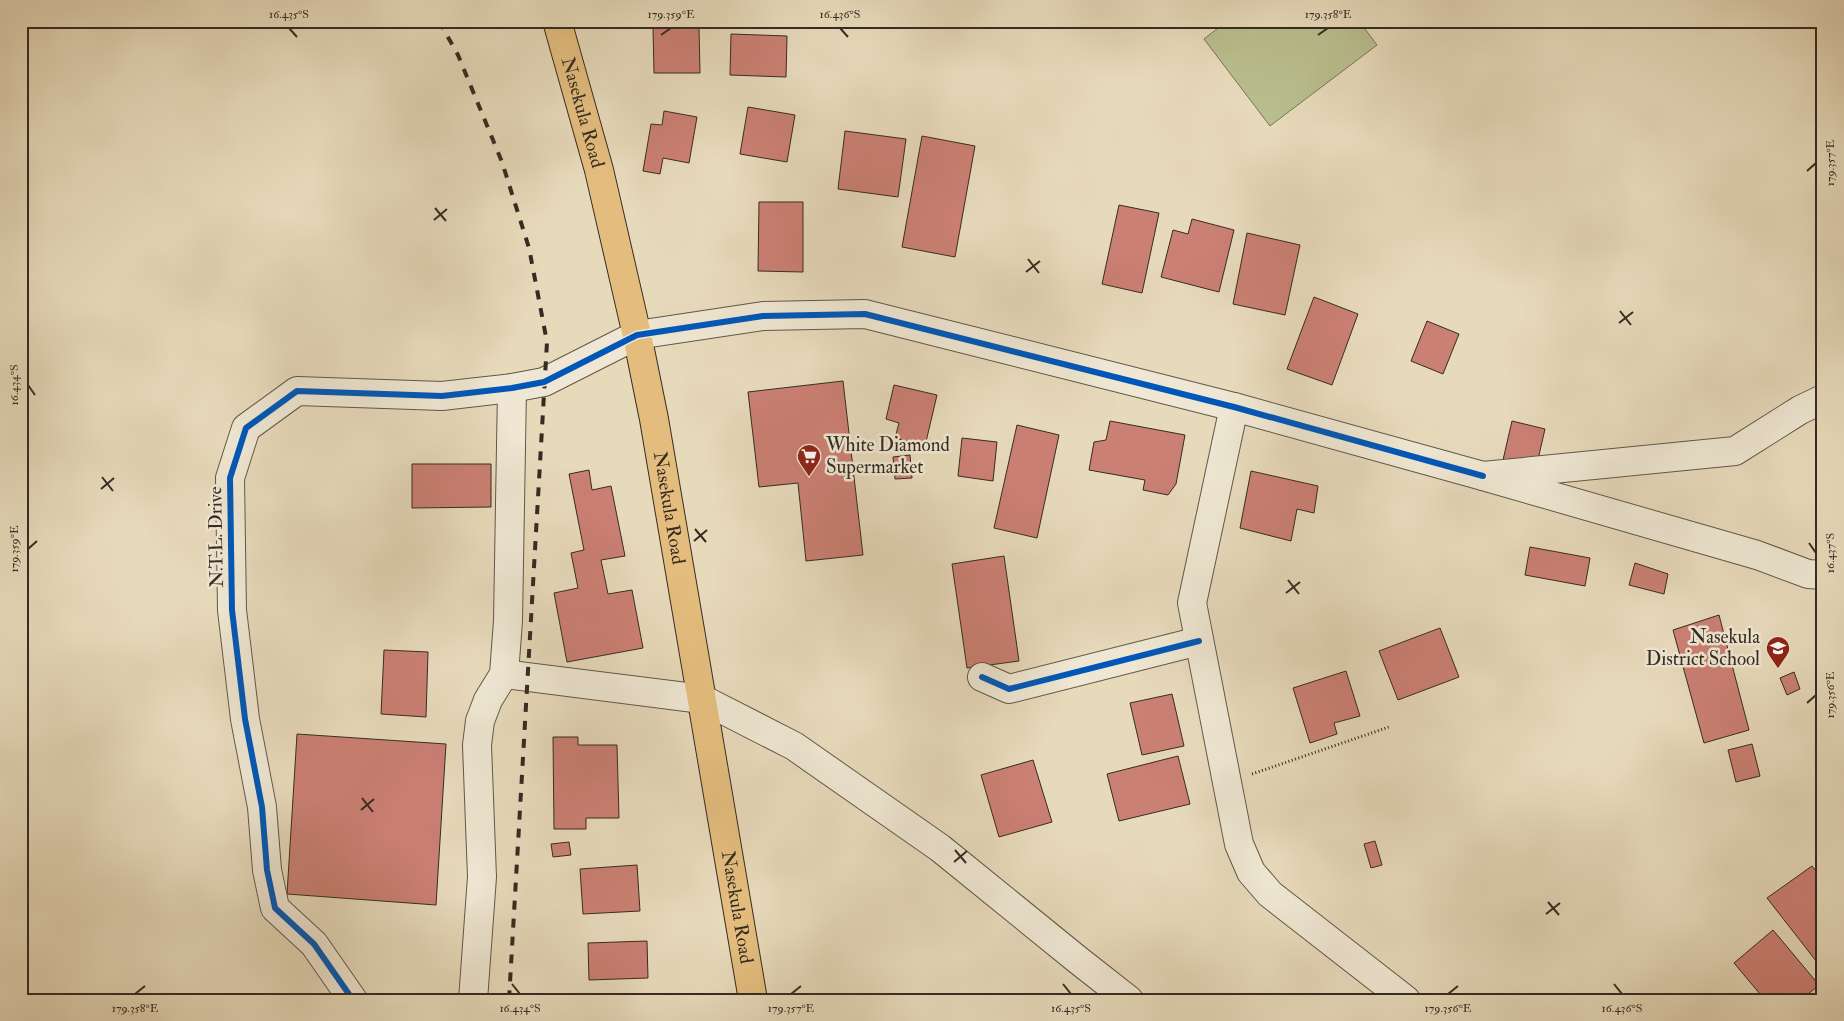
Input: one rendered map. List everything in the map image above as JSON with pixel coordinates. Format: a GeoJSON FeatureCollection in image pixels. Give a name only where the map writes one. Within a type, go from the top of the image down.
{"type":"FeatureCollection","features":[{"type":"Feature","properties":{"kind":"main road","name":"Nasekula Road"},"geometry":{"type":"LineString","coordinates":[[557,21],[600,170],[637,335],[655,428],[753,1000]]}},
{"type":"Feature","properties":{"kind":"street","name":"N.T.L. Drive"},"geometry":{"type":"LineString","coordinates":[[353,1000],[314,944],[275,908],[267,870],[262,807],[245,719],[232,610],[230,478],[246,428],[297,391],[442,396],[512,388],[544,382],[637,335],[762,316],[865,314],[1234,407],[1757,555],[1808,574],[1823,575]]}},
{"type":"Feature","properties":{"kind":"street"},"geometry":{"type":"LineString","coordinates":[[473,1000],[482,877],[477,745],[480,721],[488,700],[504,674],[508,621],[512,388]]}},
{"type":"Feature","properties":{"kind":"street"},"geometry":{"type":"LineString","coordinates":[[1483,476],[1735,451],[1800,410],[1823,399]]}},
{"type":"Feature","properties":{"kind":"street"},"geometry":{"type":"LineString","coordinates":[[1234,407],[1192,603],[1239,844],[1251,872],[1270,894],[1406,1000]]}},
{"type":"Feature","properties":{"kind":"street"},"geometry":{"type":"LineString","coordinates":[[982,677],[1009,689],[1199,641]]}},
{"type":"Feature","properties":{"kind":"street"},"geometry":{"type":"LineString","coordinates":[[504,674],[702,699],[794,746],[932,842],[1129,1000]]}},
{"type":"Feature","properties":{"kind":"path"},"geometry":{"type":"LineString","coordinates":[[1227,779],[1262,772],[1389,728]]}},
{"type":"Feature","properties":{"kind":"green space"},"geometry":{"type":"Polygon","coordinates":[[[1227,21],[1359,21],[1377,45],[1270,126],[1204,39],[1227,21]]]}},
{"type":"Feature","properties":{"kind":"building"},"geometry":{"type":"Polygon","coordinates":[[[699,27],[700,73],[654,73],[653,28],[699,27]]]}},
{"type":"Feature","properties":{"kind":"building"},"geometry":{"type":"Polygon","coordinates":[[[731,34],[787,36],[786,77],[730,75],[731,34]]]}},
{"type":"Feature","properties":{"kind":"building"},"geometry":{"type":"Polygon","coordinates":[[[748,107],[795,115],[787,162],[740,154],[748,107]]]}},
{"type":"Feature","properties":{"kind":"building"},"geometry":{"type":"Polygon","coordinates":[[[664,111],[697,117],[689,163],[663,158],[660,174],[643,171],[651,124],[662,125],[664,111]]]}},
{"type":"Feature","properties":{"kind":"building"},"geometry":{"type":"Polygon","coordinates":[[[845,131],[906,139],[898,197],[838,189],[845,131]]]}},
{"type":"Feature","properties":{"kind":"building"},"geometry":{"type":"Polygon","coordinates":[[[922,136],[975,146],[955,257],[902,247],[922,136]]]}},
{"type":"Feature","properties":{"kind":"building"},"geometry":{"type":"Polygon","coordinates":[[[759,202],[803,202],[803,272],[758,271],[759,202]]]}},
{"type":"Feature","properties":{"kind":"building"},"geometry":{"type":"Polygon","coordinates":[[[1119,205],[1159,213],[1142,293],[1102,284],[1119,205]]]}},
{"type":"Feature","properties":{"kind":"building"},"geometry":{"type":"Polygon","coordinates":[[[1192,219],[1234,230],[1219,292],[1161,277],[1173,230],[1188,234],[1192,219]]]}},
{"type":"Feature","properties":{"kind":"building"},"geometry":{"type":"Polygon","coordinates":[[[1247,233],[1300,245],[1285,315],[1233,304],[1247,233]]]}},
{"type":"Feature","properties":{"kind":"building"},"geometry":{"type":"Polygon","coordinates":[[[1314,297],[1358,314],[1332,385],[1287,369],[1314,297]]]}},
{"type":"Feature","properties":{"kind":"building"},"geometry":{"type":"Polygon","coordinates":[[[1427,321],[1459,334],[1443,374],[1411,361],[1427,321]]]}},
{"type":"Feature","properties":{"kind":"building"},"geometry":{"type":"Polygon","coordinates":[[[843,381],[863,555],[806,561],[798,483],[759,487],[748,392],[843,381]]]}},
{"type":"Feature","properties":{"kind":"building"},"geometry":{"type":"Polygon","coordinates":[[[894,385],[937,395],[925,446],[895,438],[899,423],[886,419],[894,385]]]}},
{"type":"Feature","properties":{"kind":"building"},"geometry":{"type":"Polygon","coordinates":[[[1110,421],[1185,435],[1176,484],[1168,495],[1143,490],[1145,480],[1089,470],[1094,442],[1106,440],[1110,421]]]}},
{"type":"Feature","properties":{"kind":"building"},"geometry":{"type":"Polygon","coordinates":[[[1512,421],[1545,429],[1536,468],[1503,460],[1512,421]]]}},
{"type":"Feature","properties":{"kind":"building"},"geometry":{"type":"Polygon","coordinates":[[[1017,425],[1059,435],[1037,538],[994,528],[1017,425]]]}},
{"type":"Feature","properties":{"kind":"building"},"geometry":{"type":"Polygon","coordinates":[[[1817,425],[1823,425],[1823,445],[1818,445],[1817,425]]]}},
{"type":"Feature","properties":{"kind":"building"},"geometry":{"type":"Polygon","coordinates":[[[962,438],[997,442],[993,481],[958,476],[962,438]]]}},
{"type":"Feature","properties":{"kind":"building"},"geometry":{"type":"Polygon","coordinates":[[[910,455],[912,478],[895,479],[893,457],[910,455]]]}},
{"type":"Feature","properties":{"kind":"building"},"geometry":{"type":"Polygon","coordinates":[[[412,464],[491,464],[491,507],[412,508],[412,464]]]}},
{"type":"Feature","properties":{"kind":"building"},"geometry":{"type":"Polygon","coordinates":[[[589,470],[592,490],[611,486],[625,556],[601,560],[608,594],[632,590],[643,648],[567,662],[554,593],[578,588],[571,553],[584,550],[569,474],[589,470]]]}},
{"type":"Feature","properties":{"kind":"building"},"geometry":{"type":"Polygon","coordinates":[[[1251,471],[1318,486],[1314,513],[1297,509],[1291,541],[1240,528],[1251,471]]]}},
{"type":"Feature","properties":{"kind":"building"},"geometry":{"type":"Polygon","coordinates":[[[1530,547],[1590,558],[1585,586],[1525,575],[1530,547]]]}},
{"type":"Feature","properties":{"kind":"building"},"geometry":{"type":"Polygon","coordinates":[[[1004,556],[1019,661],[967,668],[952,564],[1004,556]]]}},
{"type":"Feature","properties":{"kind":"building"},"geometry":{"type":"Polygon","coordinates":[[[1635,563],[1668,574],[1664,594],[1629,585],[1635,563]]]}},
{"type":"Feature","properties":{"kind":"building"},"geometry":{"type":"Polygon","coordinates":[[[1719,615],[1749,730],[1704,743],[1673,630],[1719,615]]]}},
{"type":"Feature","properties":{"kind":"building"},"geometry":{"type":"Polygon","coordinates":[[[1440,628],[1459,677],[1398,700],[1379,651],[1440,628]]]}},
{"type":"Feature","properties":{"kind":"building"},"geometry":{"type":"Polygon","coordinates":[[[384,650],[428,652],[426,717],[381,714],[384,650]]]}},
{"type":"Feature","properties":{"kind":"building"},"geometry":{"type":"Polygon","coordinates":[[[1346,671],[1360,716],[1334,723],[1337,734],[1310,743],[1293,688],[1346,671]]]}},
{"type":"Feature","properties":{"kind":"building"},"geometry":{"type":"Polygon","coordinates":[[[1794,672],[1800,689],[1787,695],[1780,678],[1794,672]]]}},
{"type":"Feature","properties":{"kind":"building"},"geometry":{"type":"Polygon","coordinates":[[[1172,694],[1184,746],[1142,755],[1130,703],[1172,694]]]}},
{"type":"Feature","properties":{"kind":"building"},"geometry":{"type":"Polygon","coordinates":[[[297,734],[446,744],[436,905],[287,894],[297,734]]]}},
{"type":"Feature","properties":{"kind":"building"},"geometry":{"type":"Polygon","coordinates":[[[553,737],[578,737],[578,745],[617,745],[619,818],[586,818],[586,829],[554,829],[553,737]]]}},
{"type":"Feature","properties":{"kind":"building"},"geometry":{"type":"Polygon","coordinates":[[[1752,744],[1760,776],[1736,782],[1728,750],[1752,744]]]}},
{"type":"Feature","properties":{"kind":"building"},"geometry":{"type":"Polygon","coordinates":[[[1178,756],[1190,804],[1119,821],[1107,774],[1178,756]]]}},
{"type":"Feature","properties":{"kind":"building"},"geometry":{"type":"Polygon","coordinates":[[[1033,760],[1052,822],[999,837],[981,775],[1033,760]]]}},
{"type":"Feature","properties":{"kind":"building"},"geometry":{"type":"Polygon","coordinates":[[[1375,841],[1382,865],[1371,868],[1364,844],[1375,841]]]}},
{"type":"Feature","properties":{"kind":"building"},"geometry":{"type":"Polygon","coordinates":[[[569,842],[571,855],[553,857],[551,844],[569,842]]]}},
{"type":"Feature","properties":{"kind":"building"},"geometry":{"type":"Polygon","coordinates":[[[637,865],[640,911],[583,914],[580,869],[637,865]]]}},
{"type":"Feature","properties":{"kind":"building"},"geometry":{"type":"Polygon","coordinates":[[[1812,866],[1823,880],[1823,964],[1820,966],[1767,898],[1812,866]]]}},
{"type":"Feature","properties":{"kind":"building"},"geometry":{"type":"Polygon","coordinates":[[[1773,930],[1819,985],[1801,1000],[1765,1000],[1734,963],[1773,930]]]}},
{"type":"Feature","properties":{"kind":"building"},"geometry":{"type":"Polygon","coordinates":[[[647,941],[648,978],[589,980],[588,943],[647,941]]]}},
{"type":"Feature","properties":{"kind":"railway"},"geometry":{"type":"LineString","coordinates":[[439,21],[458,55],[502,162],[529,248],[547,342],[509,1000]]}},
{"type":"Feature","properties":{"kind":"cycle path"},"geometry":{"type":"LineString","coordinates":[[353,1000],[314,944],[275,908],[267,870],[262,807],[245,719],[232,610],[230,478],[246,428],[297,391],[442,396],[512,388],[544,382],[637,335],[763,316],[865,314],[1234,407],[1483,476]]}},
{"type":"Feature","properties":{"kind":"cycle path"},"geometry":{"type":"LineString","coordinates":[[982,677],[1009,689],[1199,641]]}},
{"type":"Feature","properties":{"kind":"place","name":"White Diamond Supermarket"},"geometry":{"type":"Point","coordinates":[809,477]}},
{"type":"Feature","properties":{"kind":"place","name":"Nasekula District School"},"geometry":{"type":"Point","coordinates":[1778,669]}}]}
